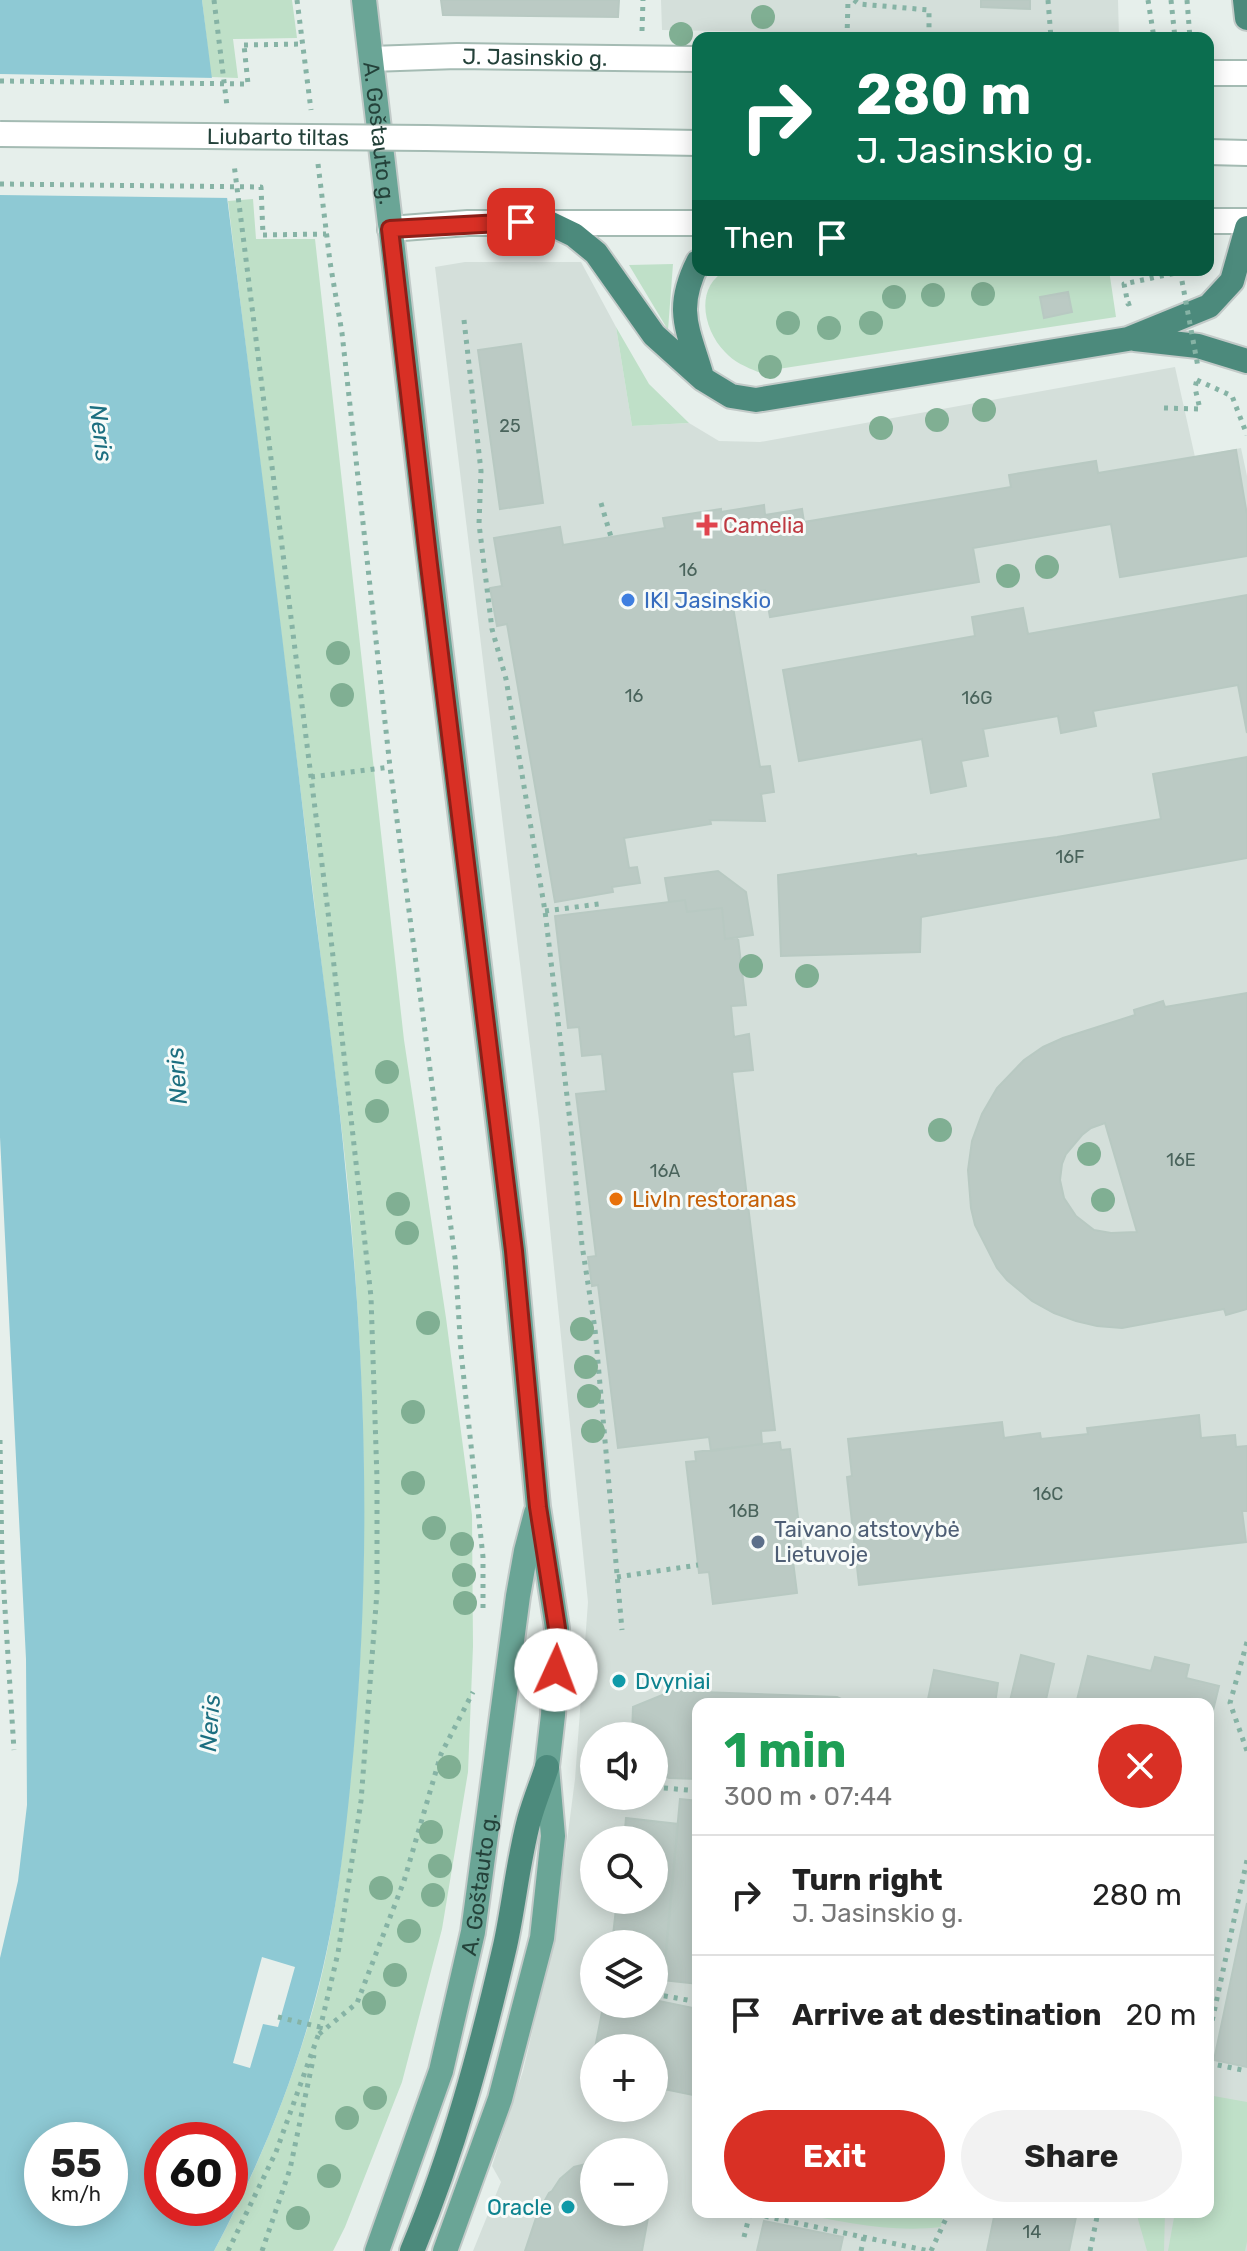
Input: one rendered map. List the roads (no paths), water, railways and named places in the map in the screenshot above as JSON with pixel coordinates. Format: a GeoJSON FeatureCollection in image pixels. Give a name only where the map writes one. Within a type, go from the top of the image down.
{"type":"FeatureCollection","features":[{"type":"Feature","properties":{"kind":"highway"},"geometry":{"type":"LineString","coordinates":[[1245,0],[1247,18]]}},
{"type":"Feature","properties":{"kind":"highway"},"geometry":{"type":"LineString","coordinates":[[547,222],[574,235],[596,253],[654,335],[703,379],[731,396],[756,400],[1128,339],[1209,306],[1232,281],[1247,228]]}},
{"type":"Feature","properties":{"kind":"highway"},"geometry":{"type":"LineString","coordinates":[[692,275],[687,286],[684,313],[703,379]]}},
{"type":"Feature","properties":{"kind":"highway"},"geometry":{"type":"LineString","coordinates":[[1128,339],[1198,346],[1247,361]]}},
{"type":"Feature","properties":{"kind":"highway"},"geometry":{"type":"LineString","coordinates":[[412,2251],[433,2201],[487,2025],[529,1821],[547,1767]]}},
{"type":"Feature","properties":{"kind":"main road","name":"A. Goštauto g."},"geometry":{"type":"LineString","coordinates":[[364,0],[429,565],[514,1251],[538,1507],[557,1628],[547,1767],[553,1836],[542,1938],[500,2099],[445,2251]]}},
{"type":"Feature","properties":{"kind":"main road","name":"J. Jasinskio g."},"geometry":{"type":"LineString","coordinates":[[371,59],[471,56],[692,59]]}},
{"type":"Feature","properties":{"kind":"main road"},"geometry":{"type":"LineString","coordinates":[[1214,73],[1247,73]]}},
{"type":"Feature","properties":{"kind":"main road","name":"Liubarto tiltas"},"geometry":{"type":"LineString","coordinates":[[0,134],[692,143]]}},
{"type":"Feature","properties":{"kind":"main road"},"geometry":{"type":"LineString","coordinates":[[1214,152],[1247,153]]}},
{"type":"Feature","properties":{"kind":"main road"},"geometry":{"type":"LineString","coordinates":[[1214,221],[1247,221]]}},
{"type":"Feature","properties":{"kind":"main road"},"geometry":{"type":"LineString","coordinates":[[390,229],[468,223],[692,223]]}},
{"type":"Feature","properties":{"kind":"main road","name":"A. Goštauto g."},"geometry":{"type":"LineString","coordinates":[[377,2251],[441,2071],[473,1932],[518,1596],[538,1507]]}},
{"type":"Feature","properties":{"kind":"water","name":"Neris"},"geometry":{"type":"Polygon","coordinates":[[[0,0],[202,0],[339,1102],[358,1325],[364,1465],[363,1606],[344,1844],[328,1943],[304,2038],[248,2183],[248,2122],[144,2122],[144,2226],[227,2226],[214,2251],[0,2251],[0,1958],[18,1881],[27,1805],[26,1659],[0,1137],[0,0]]]}},
{"type":"Feature","properties":{"kind":"place","name":"Camelia"},"geometry":{"type":"Point","coordinates":[707,525]}},
{"type":"Feature","properties":{"kind":"place","name":"IKI Jasinskio"},"geometry":{"type":"Point","coordinates":[628,600]}},
{"type":"Feature","properties":{"kind":"place","name":"LivIn restoranas"},"geometry":{"type":"Point","coordinates":[616,1199]}},
{"type":"Feature","properties":{"kind":"place","name":"Taivano atstovybė Lietuvoje"},"geometry":{"type":"Point","coordinates":[758,1542]}},
{"type":"Feature","properties":{"kind":"place","name":"Dvyniai"},"geometry":{"type":"Point","coordinates":[619,1681]}},
{"type":"Feature","properties":{"kind":"place","name":"Oracle"},"geometry":{"type":"Point","coordinates":[568,2207]}}]}
